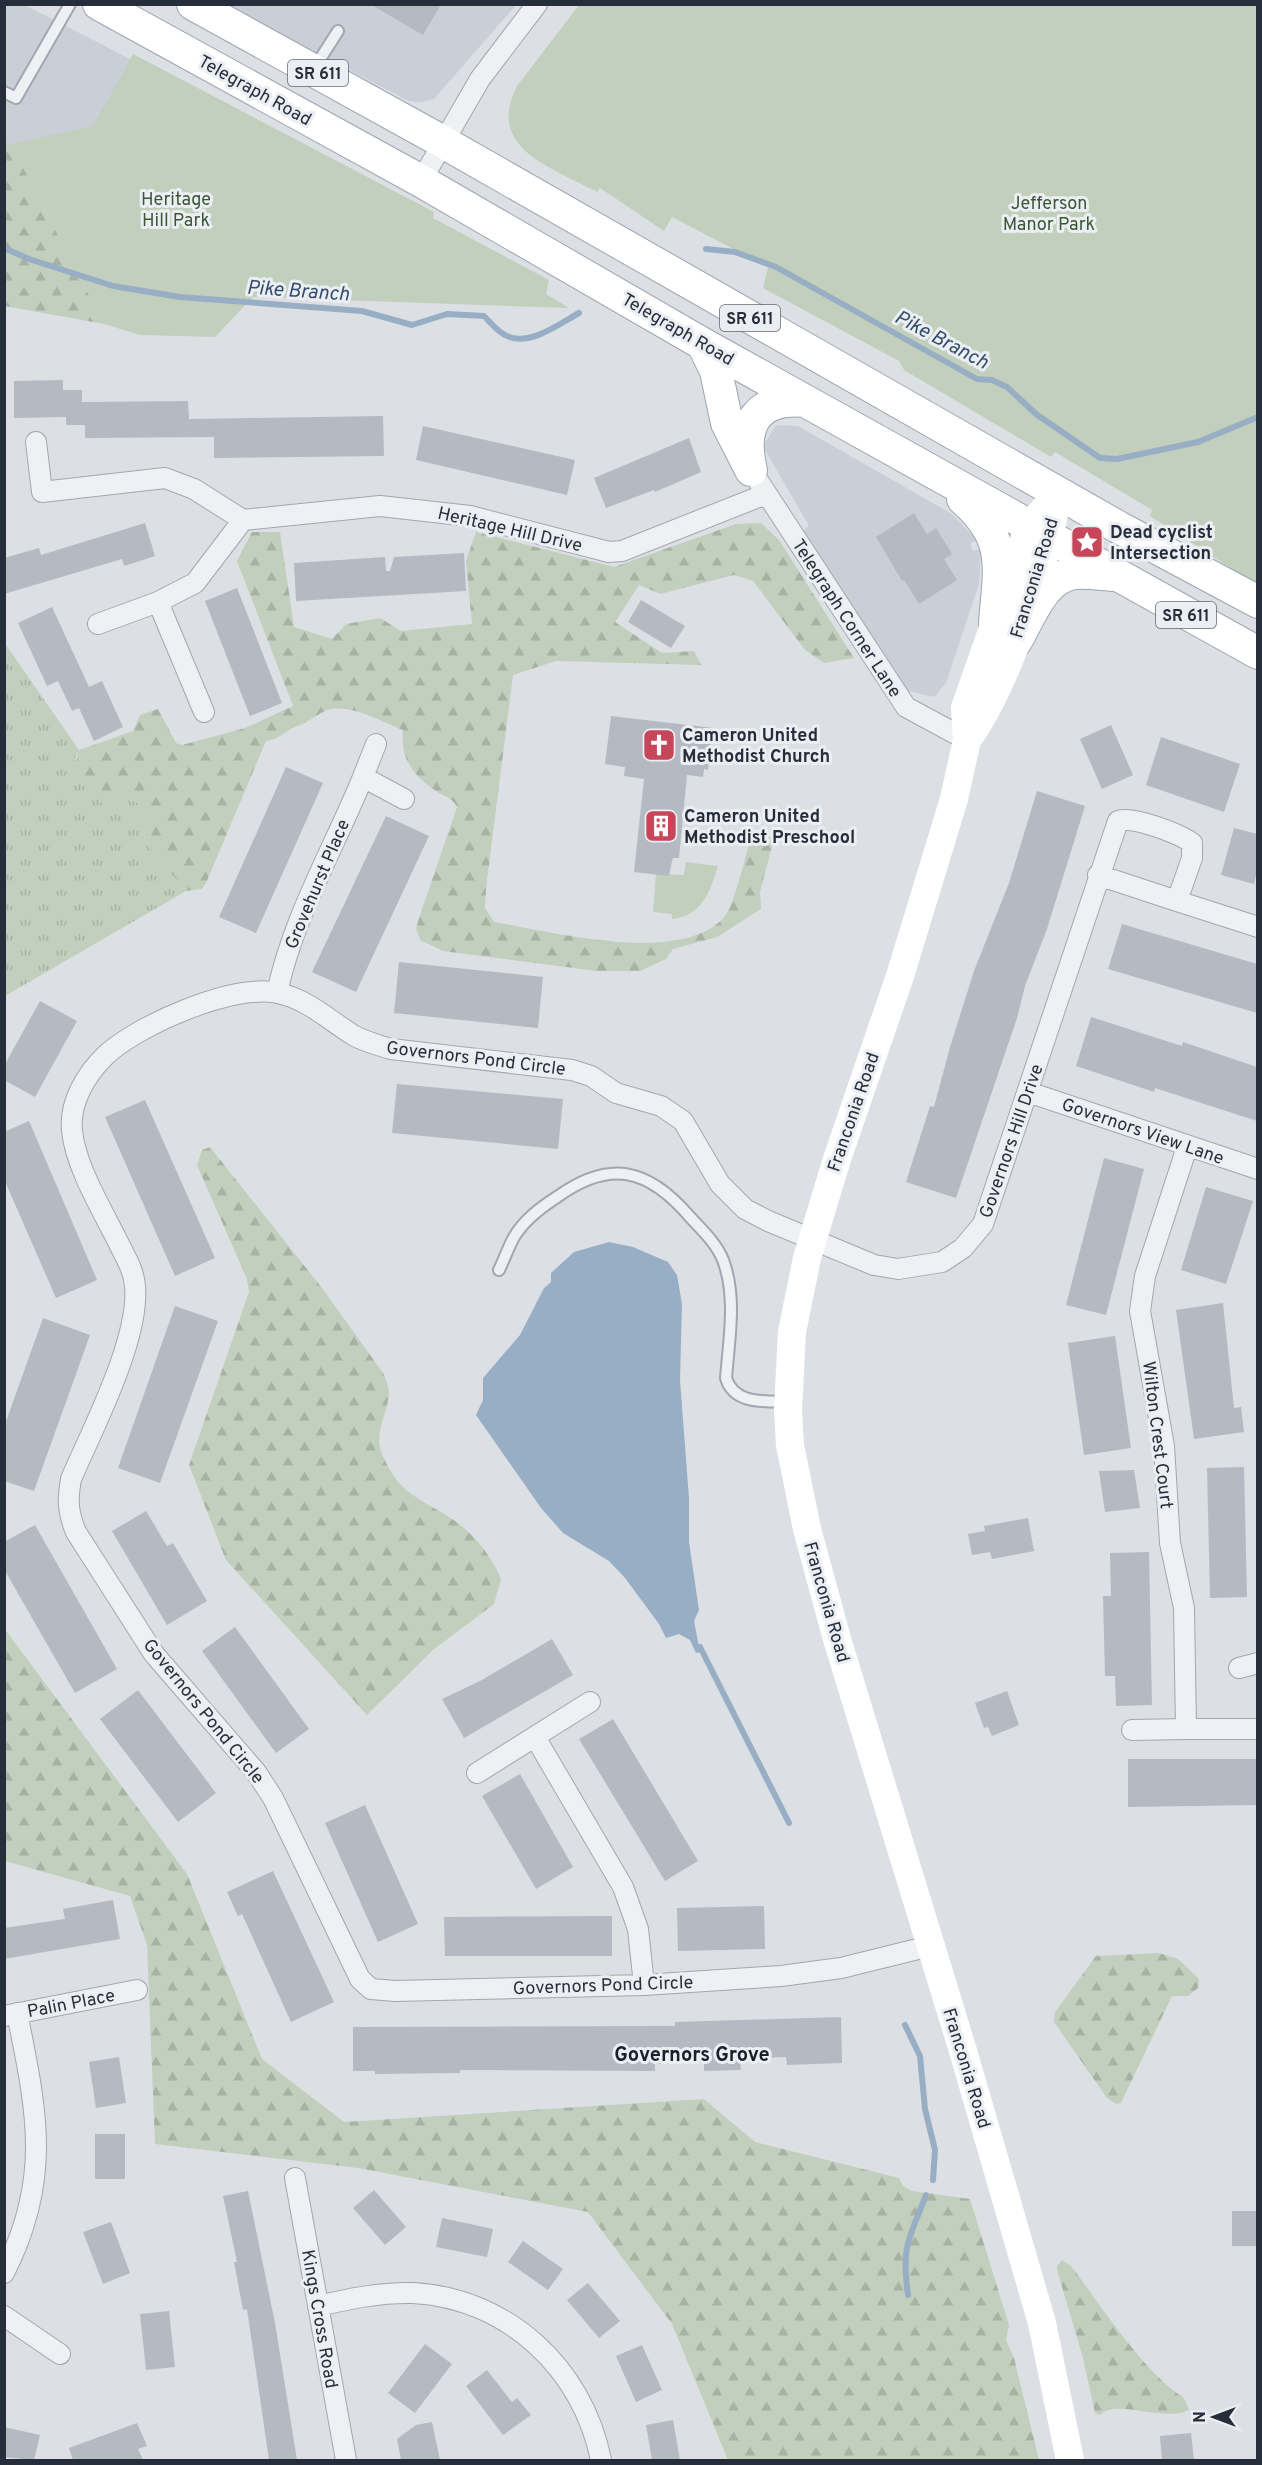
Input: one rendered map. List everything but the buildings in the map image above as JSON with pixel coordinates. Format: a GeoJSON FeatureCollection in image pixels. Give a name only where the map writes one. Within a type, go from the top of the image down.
{"type":"FeatureCollection","features":[{"type":"Feature","properties":{"kind":"main road","name":"Telegraph Road"},"geometry":{"type":"LineString","coordinates":[[99,4],[422,182],[703,344],[1257,653]]}},
{"type":"Feature","properties":{"kind":"main road","name":"SR 611"},"geometry":{"type":"LineString","coordinates":[[193,4],[443,142],[1058,494],[1257,602]]}},
{"type":"Feature","properties":{"kind":"main road"},"geometry":{"type":"LineString","coordinates":[[703,344],[716,371],[727,423],[759,482]]}},
{"type":"Feature","properties":{"kind":"main road"},"geometry":{"type":"LineString","coordinates":[[759,482],[747,439],[752,421],[774,402],[805,401]]}},
{"type":"Feature","properties":{"kind":"main road"},"geometry":{"type":"LineString","coordinates":[[892,448],[958,495],[986,522],[993,533],[999,562],[1006,632]]}},
{"type":"Feature","properties":{"kind":"main road","name":"Franconia Road"},"geometry":{"type":"LineString","coordinates":[[1058,494],[1039,532],[1006,632],[965,708],[967,740],[954,799],[900,976],[837,1159],[812,1240],[792,1332],[788,1402],[790,1445],[807,1529],[837,1639],[1042,2323],[1071,2460]]}},
{"type":"Feature","properties":{"kind":"main road"},"geometry":{"type":"LineString","coordinates":[[1006,632],[1039,600],[1049,586],[1062,576],[1075,573],[1115,575]]}},
{"type":"Feature","properties":{"kind":"street"},"geometry":{"type":"LineString","coordinates":[[422,182],[480,80],[537,4]]}},
{"type":"Feature","properties":{"kind":"street"},"geometry":{"type":"LineString","coordinates":[[36,442],[42,492],[165,478],[194,489],[243,520],[195,583],[158,602],[98,624]]}},
{"type":"Feature","properties":{"kind":"street","name":"Heritage Hill Drive"},"geometry":{"type":"LineString","coordinates":[[243,520],[380,506],[402,506],[470,516],[609,552],[622,551],[759,482]]}},
{"type":"Feature","properties":{"kind":"street","name":"Telegraph Corner Lane"},"geometry":{"type":"LineString","coordinates":[[759,482],[906,707],[967,740]]}},
{"type":"Feature","properties":{"kind":"street"},"geometry":{"type":"LineString","coordinates":[[158,602],[204,712]]}},
{"type":"Feature","properties":{"kind":"street","name":"Grovehurst Place"},"geometry":{"type":"LineString","coordinates":[[277,993],[282,965],[300,918],[376,744]]}},
{"type":"Feature","properties":{"kind":"street"},"geometry":{"type":"LineString","coordinates":[[363,777],[404,799]]}},
{"type":"Feature","properties":{"kind":"street","name":"Governors Hill Drive"},"geometry":{"type":"LineString","coordinates":[[812,1240],[874,1265],[898,1269],[942,1262],[963,1248],[983,1224],[1115,824],[1121,819],[1132,820],[1181,836],[1191,843],[1193,852],[1177,901]]}},
{"type":"Feature","properties":{"kind":"street"},"geometry":{"type":"LineString","coordinates":[[1098,875],[1257,927]]}},
{"type":"Feature","properties":{"kind":"street","name":"Governors Pond Circle"},"geometry":{"type":"LineString","coordinates":[[812,1240],[745,1209],[720,1184],[684,1121],[661,1106],[616,1093],[591,1076],[572,1070],[391,1049],[371,1044],[301,1001],[277,993],[228,996],[176,1014],[131,1038],[107,1054],[89,1074],[73,1106],[71,1131],[78,1157],[132,1271],[135,1302],[124,1351],[71,1479],[67,1498],[69,1516],[76,1532],[154,1654],[256,1772],[273,1797],[351,1963],[360,1979],[371,1989],[394,1991],[644,1986],[813,1972],[930,1946]]}},
{"type":"Feature","properties":{"kind":"street","name":"Governors View Lane"},"geometry":{"type":"LineString","coordinates":[[1028,1092],[1257,1169]]}},
{"type":"Feature","properties":{"kind":"street","name":"Wilton Crest Court"},"geometry":{"type":"LineString","coordinates":[[1186,1729],[1184,1608],[1170,1543],[1167,1467],[1140,1311],[1145,1276],[1187,1147]]}},
{"type":"Feature","properties":{"kind":"street"},"geometry":{"type":"LineString","coordinates":[[477,1773],[590,1702]]}},
{"type":"Feature","properties":{"kind":"street"},"geometry":{"type":"LineString","coordinates":[[1132,1730],[1257,1729]]}},
{"type":"Feature","properties":{"kind":"street"},"geometry":{"type":"LineString","coordinates":[[535,1737],[623,1887],[638,1929],[644,1986]]}},
{"type":"Feature","properties":{"kind":"street","name":"Palin Place"},"geometry":{"type":"LineString","coordinates":[[11,2015],[137,1990]]}},
{"type":"Feature","properties":{"kind":"street"},"geometry":{"type":"LineString","coordinates":[[4,2273],[27,2220],[35,2186],[37,2156],[32,2084],[11,2015]]}},
{"type":"Feature","properties":{"kind":"street","name":"Kings Cross Road"},"geometry":{"type":"LineString","coordinates":[[295,2178],[346,2460]]}},
{"type":"Feature","properties":{"kind":"street"},"geometry":{"type":"LineString","coordinates":[[318,2306],[394,2293],[415,2293],[465,2303],[491,2313],[534,2342],[566,2376],[589,2417],[601,2460]]}},
{"type":"Feature","properties":{"kind":"street"},"geometry":{"type":"LineString","coordinates":[[4,2316],[60,2354]]}},
{"type":"Feature","properties":{"kind":"lane"},"geometry":{"type":"LineString","coordinates":[[4,92],[15,98],[70,4]]}},
{"type":"Feature","properties":{"kind":"lane"},"geometry":{"type":"LineString","coordinates":[[313,70],[338,31]]}},
{"type":"Feature","properties":{"kind":"lane"},"geometry":{"type":"LineString","coordinates":[[499,1270],[514,1237],[527,1220],[569,1188],[584,1180],[609,1172],[622,1172],[636,1176],[657,1186],[678,1203],[723,1257],[731,1301],[728,1383],[743,1398],[788,1402]]}},
{"type":"Feature","properties":{"kind":"shaded area"},"geometry":{"type":"Polygon","coordinates":[[[5,5],[25,5],[132,60],[93,134],[5,156],[5,5]]]}},
{"type":"Feature","properties":{"kind":"shaded area"},"geometry":{"type":"Polygon","coordinates":[[[227,5],[516,5],[434,99],[420,102],[408,101],[227,5]]]}},
{"type":"Feature","properties":{"kind":"shaded area"},"geometry":{"type":"Polygon","coordinates":[[[776,425],[798,426],[952,514],[977,540],[970,544],[973,551],[981,549],[979,584],[946,683],[934,697],[904,690],[802,531],[809,526],[763,446],[776,425]]]}},
{"type":"Feature","properties":{"kind":"green space","name":"Jefferson Manor Park"},"geometry":{"type":"Polygon","coordinates":[[[579,5],[1257,5],[1257,585],[1150,516],[1152,510],[1055,452],[1051,457],[904,370],[899,361],[763,288],[768,267],[672,217],[664,231],[600,188],[597,192],[544,165],[528,154],[517,141],[510,126],[509,108],[517,86],[579,5]]]}},
{"type":"Feature","properties":{"kind":"green space","name":"Heritage Hill Park"},"geometry":{"type":"Polygon","coordinates":[[[133,54],[434,212],[433,218],[549,280],[546,294],[569,308],[253,297],[215,337],[140,335],[104,324],[11,144],[93,126],[133,54]]]}},
{"type":"Feature","properties":{"kind":"green space"},"geometry":{"type":"Polygon","coordinates":[[[4,143],[11,144],[104,324],[5,306],[4,143]]]}},
{"type":"Feature","properties":{"kind":"green space"},"geometry":{"type":"Polygon","coordinates":[[[761,523],[779,540],[854,658],[824,663],[805,650],[753,581],[734,575],[660,594],[639,585],[615,622],[662,653],[694,651],[701,665],[556,661],[513,675],[486,888],[485,908],[494,922],[615,942],[648,943],[679,940],[705,931],[725,916],[736,891],[751,837],[762,833],[774,839],[760,892],[761,909],[717,937],[673,949],[666,959],[640,971],[597,971],[443,951],[420,940],[416,928],[457,807],[451,800],[422,781],[410,767],[404,750],[403,730],[366,714],[346,709],[328,710],[266,741],[202,889],[186,891],[144,840],[148,821],[139,803],[121,797],[102,803],[79,772],[77,758],[79,750],[133,731],[140,715],[158,709],[176,743],[182,745],[245,728],[293,706],[237,561],[252,532],[280,532],[294,627],[332,639],[346,624],[380,618],[401,631],[472,624],[466,561],[476,532],[614,567],[736,524],[761,523]]]}},
{"type":"Feature","properties":{"kind":"green space"},"geometry":{"type":"Polygon","coordinates":[[[4,642],[79,750],[75,759],[121,797],[139,803],[148,821],[144,840],[186,891],[5,996],[4,642]]]}},
{"type":"Feature","properties":{"kind":"green space"},"geometry":{"type":"Polygon","coordinates":[[[686,862],[718,866],[712,885],[703,901],[698,908],[682,917],[672,919],[672,914],[653,912],[656,874],[684,875],[686,862]]]}},
{"type":"Feature","properties":{"kind":"green space"},"geometry":{"type":"Polygon","coordinates":[[[210,1147],[322,1288],[383,1373],[389,1391],[379,1438],[382,1454],[396,1479],[413,1495],[455,1521],[469,1533],[488,1555],[501,1579],[494,1604],[433,1650],[367,1715],[226,1560],[189,1465],[249,1292],[247,1279],[197,1165],[202,1150],[210,1147]]]}},
{"type":"Feature","properties":{"kind":"green space"},"geometry":{"type":"Polygon","coordinates":[[[4,1628],[187,1874],[262,2059],[344,2122],[704,2099],[755,2142],[899,2178],[903,2186],[912,2191],[970,2199],[1009,2325],[1006,2340],[1014,2358],[1039,2460],[728,2460],[672,2324],[588,2212],[358,2168],[155,2144],[147,1945],[130,1896],[5,1861],[4,1628]]]}},
{"type":"Feature","properties":{"kind":"green space"},"geometry":{"type":"Polygon","coordinates":[[[1159,1953],[1178,1959],[1199,1979],[1198,1988],[1188,1996],[1172,1996],[1121,2103],[1116,2104],[1107,2098],[1054,2022],[1055,2012],[1096,1956],[1159,1953]]]}},
{"type":"Feature","properties":{"kind":"green space"},"geometry":{"type":"Polygon","coordinates":[[[1062,2260],[1071,2266],[1153,2372],[1184,2398],[1189,2410],[1167,2414],[1117,2409],[1108,2410],[1100,2415],[1095,2413],[1083,2358],[1057,2270],[1062,2260]]]}},
{"type":"Feature","properties":{"kind":"water"},"geometry":{"type":"Polygon","coordinates":[[[609,1242],[633,1247],[668,1262],[677,1275],[682,1304],[680,1380],[689,1498],[689,1542],[699,1610],[694,1621],[700,1652],[696,1653],[690,1640],[679,1634],[666,1638],[659,1624],[625,1578],[609,1561],[563,1533],[541,1508],[476,1415],[483,1400],[483,1378],[520,1335],[544,1288],[551,1282],[551,1273],[574,1252],[609,1242]]]}},
{"type":"Feature","properties":{"kind":"waterway","name":"Pike Branch"},"geometry":{"type":"LineString","coordinates":[[4,248],[29,259],[113,286],[180,297],[362,311],[412,325],[447,314],[484,316],[499,331],[514,338],[533,337],[579,313]]}},
{"type":"Feature","properties":{"kind":"waterway","name":"Pike Branch"},"geometry":{"type":"LineString","coordinates":[[706,249],[735,252],[776,267],[977,379],[992,380],[1007,387],[1036,414],[1100,458],[1117,459],[1198,442],[1258,417]]}},
{"type":"Feature","properties":{"kind":"waterway"},"geometry":{"type":"LineString","coordinates":[[700,1647],[789,1823]]}},
{"type":"Feature","properties":{"kind":"waterway"},"geometry":{"type":"LineString","coordinates":[[905,2025],[920,2056],[925,2109],[935,2150],[933,2180]]}},
{"type":"Feature","properties":{"kind":"waterway"},"geometry":{"type":"LineString","coordinates":[[908,2295],[906,2253],[926,2195]]}},
{"type":"Feature","properties":{"kind":"place","name":"Dead cyclist Intersection"},"geometry":{"type":"Point","coordinates":[1087,542]}},
{"type":"Feature","properties":{"kind":"place","name":"Cameron United Methodist Church"},"geometry":{"type":"Point","coordinates":[659,745]}},
{"type":"Feature","properties":{"kind":"place","name":"Cameron United Methodist Preschool"},"geometry":{"type":"Point","coordinates":[661,826]}},
{"type":"Feature","properties":{"kind":"district","name":"Governors Grove"},"geometry":{"type":"Point","coordinates":[692,2054]}}]}
